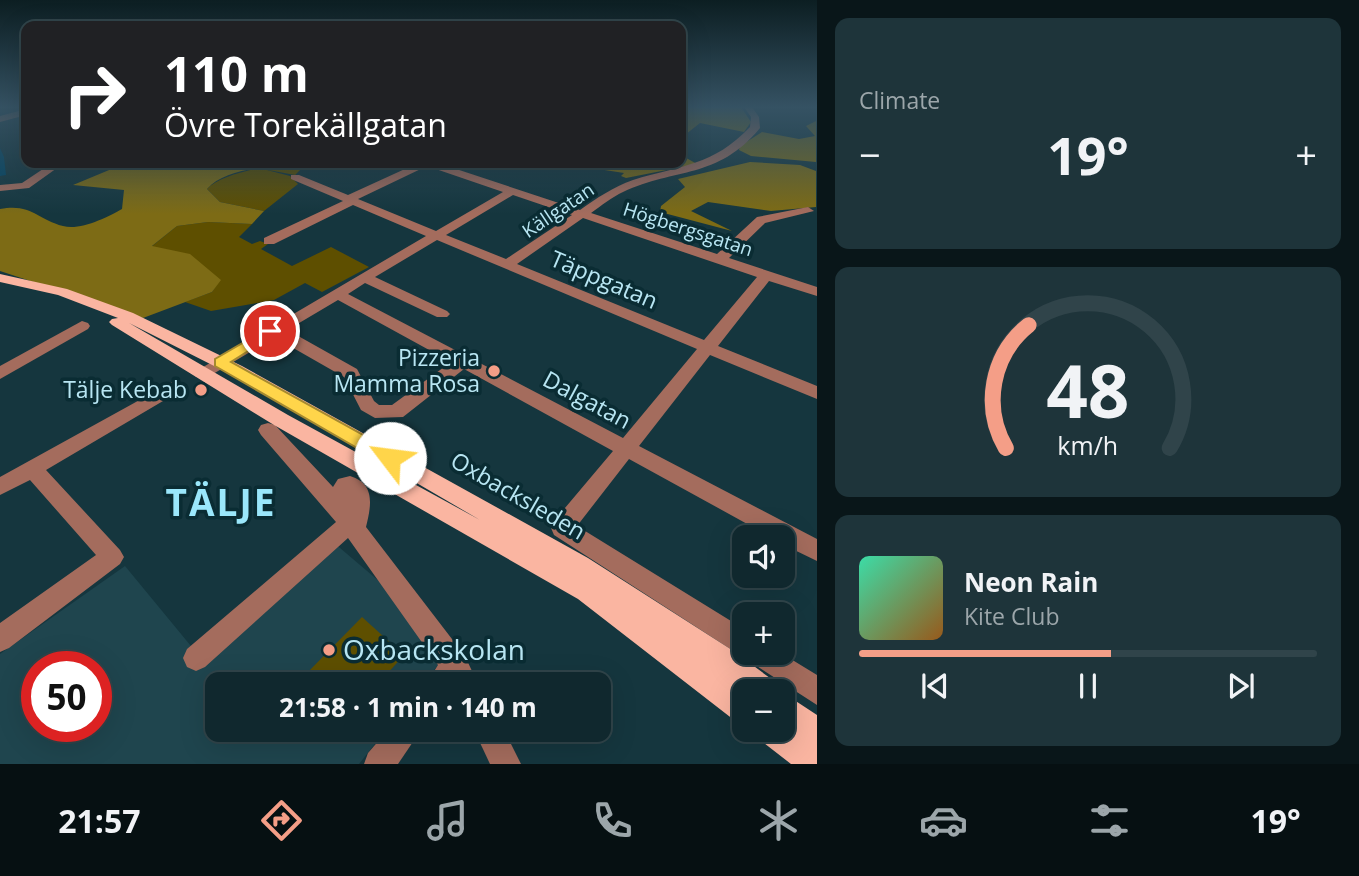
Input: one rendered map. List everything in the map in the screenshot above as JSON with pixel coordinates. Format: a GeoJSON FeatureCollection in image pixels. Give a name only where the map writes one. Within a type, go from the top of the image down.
{"type":"FeatureCollection","features":[{"type":"Feature","properties":{"kind":"main road","name":"Oxbacksleden"},"geometry":{"type":"LineString","coordinates":[[0,278],[62,292],[128,316],[220,362],[580,566],[723,659],[749,679]]}},
{"type":"Feature","properties":{"kind":"main road"},"geometry":{"type":"LineString","coordinates":[[0,287],[52,297],[117,322],[201,373],[587,591],[732,701]]}},
{"type":"Feature","properties":{"kind":"main road"},"geometry":{"type":"LineString","coordinates":[[795,716],[817,733]]}},
{"type":"Feature","properties":{"kind":"main road"},"geometry":{"type":"LineString","coordinates":[[786,742],[815,764]]}},
{"type":"Feature","properties":{"kind":"street","name":"Källgatan"},"geometry":{"type":"LineString","coordinates":[[508,264],[633,183],[714,163],[738,143]]}},
{"type":"Feature","properties":{"kind":"street"},"geometry":{"type":"LineString","coordinates":[[0,188],[25,186],[52,168]]}},
{"type":"Feature","properties":{"kind":"street"},"geometry":{"type":"LineString","coordinates":[[269,241],[417,168]]}},
{"type":"Feature","properties":{"kind":"street","name":"Högbergsgatan"},"geometry":{"type":"LineString","coordinates":[[442,168],[817,292]]}},
{"type":"Feature","properties":{"kind":"street","name":"Täppgatan"},"geometry":{"type":"LineString","coordinates":[[295,177],[817,393]]}},
{"type":"Feature","properties":{"kind":"street"},"geometry":{"type":"LineString","coordinates":[[201,373],[512,191]]}},
{"type":"Feature","properties":{"kind":"street"},"geometry":{"type":"LineString","coordinates":[[720,259],[761,220],[808,211]]}},
{"type":"Feature","properties":{"kind":"street"},"geometry":{"type":"LineString","coordinates":[[732,636],[562,528],[766,275]]}},
{"type":"Feature","properties":{"kind":"street"},"geometry":{"type":"LineString","coordinates":[[363,277],[442,314]]}},
{"type":"Feature","properties":{"kind":"street","name":"Dalgatan"},"geometry":{"type":"LineString","coordinates":[[336,293],[817,551]]}},
{"type":"Feature","properties":{"kind":"street"},"geometry":{"type":"LineString","coordinates":[[0,373],[82,326]]}},
{"type":"Feature","properties":{"kind":"street"},"geometry":{"type":"LineString","coordinates":[[294,341],[351,373],[366,405],[383,412],[396,412],[463,362]]}},
{"type":"Feature","properties":{"kind":"street"},"geometry":{"type":"LineString","coordinates":[[0,487],[174,387]]}},
{"type":"Feature","properties":{"kind":"street"},"geometry":{"type":"LineString","coordinates":[[268,429],[335,503],[449,672]]}},
{"type":"Feature","properties":{"kind":"street"},"geometry":{"type":"LineString","coordinates":[[0,639],[112,557],[32,468]]}},
{"type":"Feature","properties":{"kind":"street"},"geometry":{"type":"LineString","coordinates":[[196,659],[352,526]]}},
{"type":"Feature","properties":{"kind":"street"},"geometry":{"type":"LineString","coordinates":[[776,665],[817,691]]}},
{"type":"Feature","properties":{"kind":"street"},"geometry":{"type":"LineString","coordinates":[[379,764],[396,742]]}},
{"type":"Feature","properties":{"kind":"street"},"geometry":{"type":"LineString","coordinates":[[494,742],[506,764]]}},
{"type":"Feature","properties":{"kind":"shaded area"},"geometry":{"type":"Polygon","coordinates":[[[745,143],[816,143],[816,162],[751,156],[739,150],[745,143]]]}},
{"type":"Feature","properties":{"kind":"shaded area"},"geometry":{"type":"Polygon","coordinates":[[[686,158],[697,164],[686,166],[686,158]]]}},
{"type":"Feature","properties":{"kind":"shaded area"},"geometry":{"type":"Polygon","coordinates":[[[750,162],[800,165],[816,171],[816,207],[771,211],[708,202],[691,211],[732,231],[660,212],[661,206],[685,187],[678,179],[750,162]]]}},
{"type":"Feature","properties":{"kind":"shaded area"},"geometry":{"type":"Polygon","coordinates":[[[114,168],[259,168],[226,176],[207,189],[220,202],[264,211],[252,224],[208,222],[177,226],[152,246],[190,254],[221,280],[212,292],[143,318],[0,271],[0,209],[19,208],[63,226],[77,227],[122,209],[124,190],[73,185],[114,168]]]}},
{"type":"Feature","properties":{"kind":"shaded area"},"geometry":{"type":"Polygon","coordinates":[[[261,168],[302,168],[295,175],[263,169],[290,176],[298,184],[264,211],[220,202],[207,189],[226,177],[261,168]]]}},
{"type":"Feature","properties":{"kind":"shaded area"},"geometry":{"type":"Polygon","coordinates":[[[592,168],[677,168],[626,178],[621,176],[624,173],[592,168]]]}},
{"type":"Feature","properties":{"kind":"shaded area"},"geometry":{"type":"Polygon","coordinates":[[[208,222],[252,224],[239,237],[252,244],[260,241],[268,244],[261,249],[292,266],[331,247],[369,267],[322,292],[305,283],[274,300],[211,311],[185,302],[212,292],[220,280],[151,247],[177,226],[208,222]]]}},
{"type":"Feature","properties":{"kind":"shaded area","name":"Oxbackskolan"},"geometry":{"type":"Polygon","coordinates":[[[333,542],[454,645],[433,672],[205,672],[205,742],[376,742],[359,764],[0,764],[0,654],[125,566],[200,657],[333,542]]]}},
{"type":"Feature","properties":{"kind":"shaded area"},"geometry":{"type":"Polygon","coordinates":[[[362,617],[404,655],[389,672],[308,672],[362,617]]]}},
{"type":"Feature","properties":{"kind":"place","name":"Pizzeria Mamma Rosa"},"geometry":{"type":"Point","coordinates":[494,371]}},
{"type":"Feature","properties":{"kind":"place","name":"Tälje Kebab"},"geometry":{"type":"Point","coordinates":[201,390]}},
{"type":"Feature","properties":{"kind":"place","name":"Oxbackskolan"},"geometry":{"type":"Point","coordinates":[329,650]}},
{"type":"Feature","properties":{"kind":"district","name":"TÄLJE"},"geometry":{"type":"Point","coordinates":[221,503]}},
{"type":"Feature","properties":{"kind":"route"},"geometry":{"type":"LineString","coordinates":[[270,331],[220,362],[390,458]]}}]}
